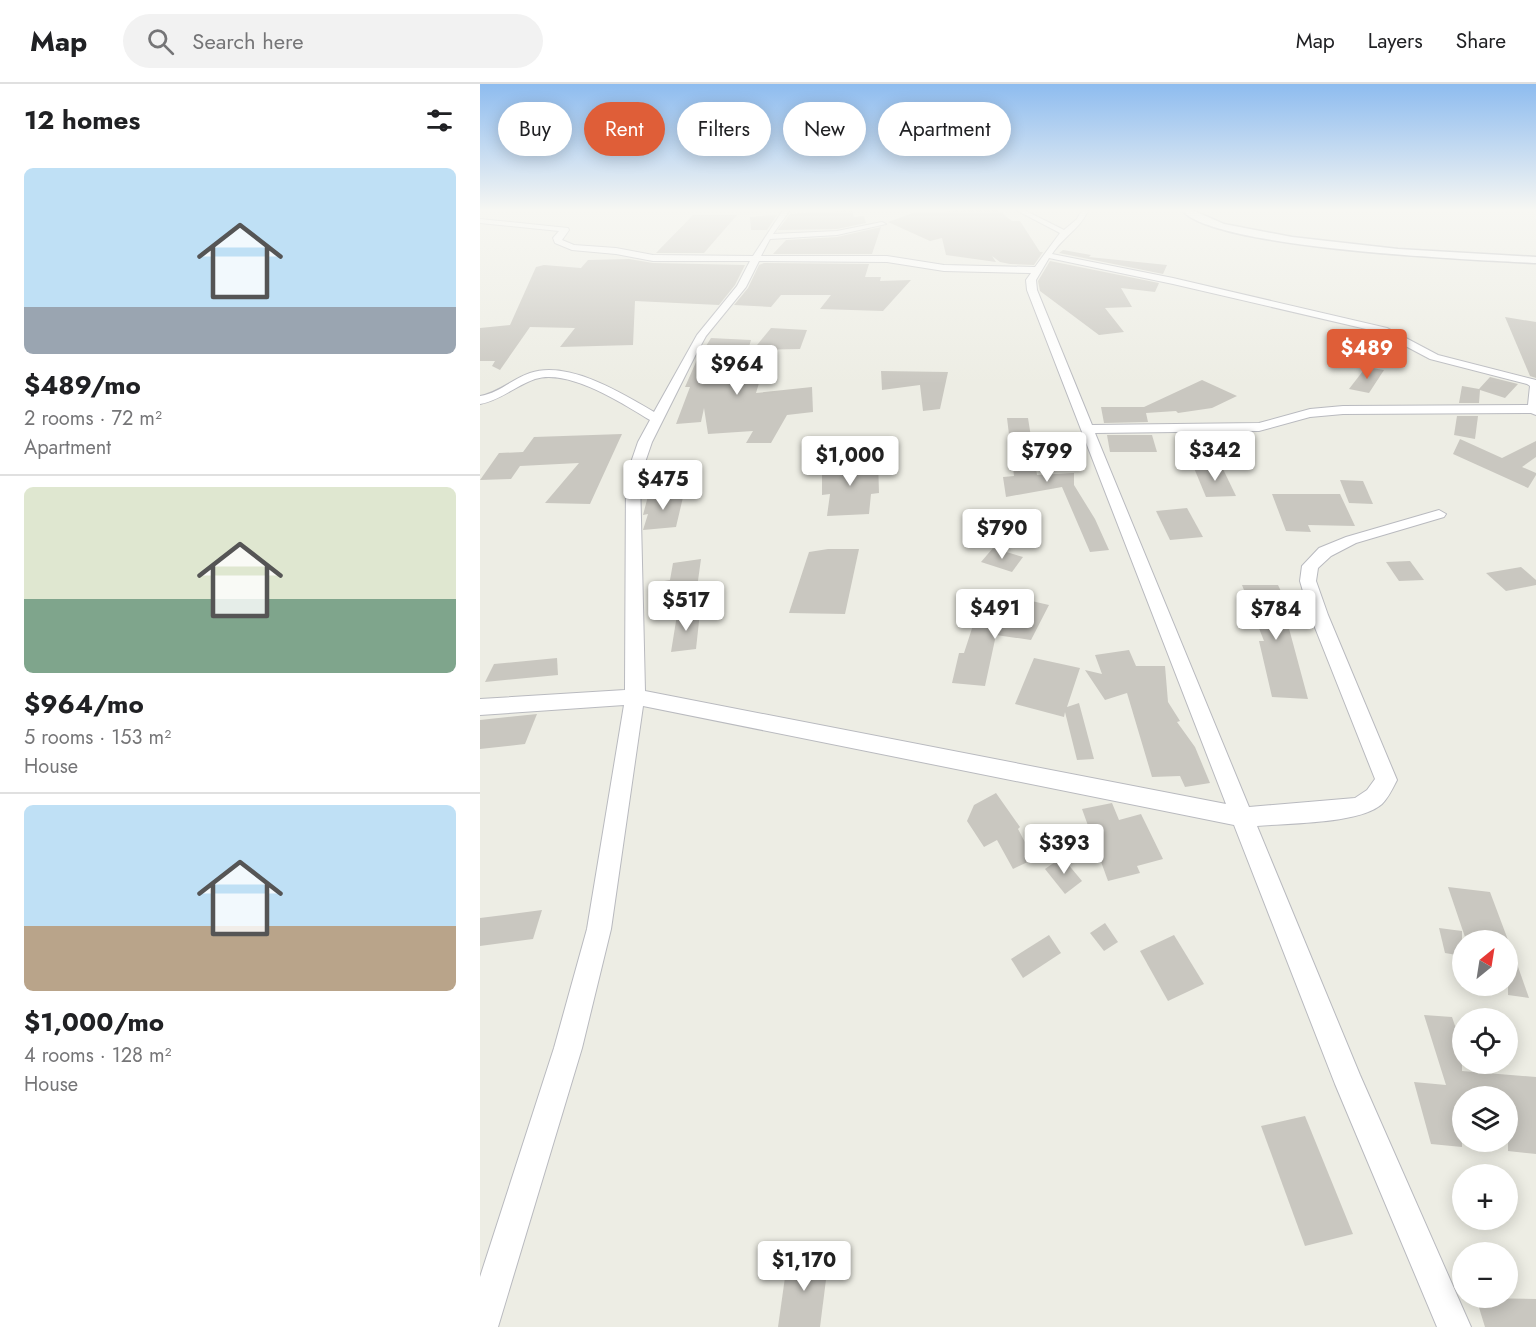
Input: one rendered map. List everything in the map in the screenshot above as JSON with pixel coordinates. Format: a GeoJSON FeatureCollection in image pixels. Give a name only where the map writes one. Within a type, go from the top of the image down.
{"type":"FeatureCollection","features":[{"type":"Feature","properties":{"kind":"street"},"geometry":{"type":"LineString","coordinates":[[481,1327],[568,1048],[599,929],[635,697],[633,477],[645,442],[702,335],[741,287],[751,268]]}},
{"type":"Feature","properties":{"kind":"street"},"geometry":{"type":"LineString","coordinates":[[1038,268],[1031,280],[1032,290],[1349,1084],[1454,1327]]}},
{"type":"Feature","properties":{"kind":"street"},"geometry":{"type":"LineString","coordinates":[[1085,268],[1164,279],[1383,330],[1434,357],[1536,385],[1533,401],[1535,410],[1358,410],[1307,413],[1272,426],[1259,427],[1087,429]]}},
{"type":"Feature","properties":{"kind":"street"},"geometry":{"type":"LineString","coordinates":[[480,400],[506,392],[537,375],[548,374],[581,381],[612,392],[657,418]]}},
{"type":"Feature","properties":{"kind":"street"},"geometry":{"type":"LineString","coordinates":[[480,707],[635,697],[1243,817],[1359,807],[1375,797],[1386,780],[1319,615],[1308,581],[1310,566],[1325,552],[1351,540],[1439,514]]}},
{"type":"Feature","properties":{"kind":"building"},"geometry":{"type":"Polygon","coordinates":[[[536,268],[743,268],[735,285],[719,305],[635,301],[633,345],[560,347],[575,328],[530,327],[500,370],[492,366],[495,361],[480,361],[480,328],[510,325],[536,268]]]}},
{"type":"Feature","properties":{"kind":"building"},"geometry":{"type":"Polygon","coordinates":[[[758,268],[868,268],[865,277],[881,277],[880,281],[911,280],[883,311],[820,309],[831,295],[781,295],[771,307],[734,305],[748,288],[758,268]]]}},
{"type":"Feature","properties":{"kind":"building"},"geometry":{"type":"Polygon","coordinates":[[[1046,268],[1085,268],[1159,283],[1155,292],[1121,288],[1132,307],[1105,308],[1124,332],[1099,335],[1040,291],[1038,281],[1046,268]]]}},
{"type":"Feature","properties":{"kind":"building"},"geometry":{"type":"Polygon","coordinates":[[[1133,268],[1166,268],[1163,274],[1133,268]]]}},
{"type":"Feature","properties":{"kind":"building"},"geometry":{"type":"Polygon","coordinates":[[[1505,317],[1536,322],[1536,378],[1530,376],[1505,317]]]}},
{"type":"Feature","properties":{"kind":"building"},"geometry":{"type":"Polygon","coordinates":[[[771,328],[807,330],[800,349],[753,350],[771,328]]]}},
{"type":"Feature","properties":{"kind":"building"},"geometry":{"type":"Polygon","coordinates":[[[711,338],[751,340],[738,384],[759,383],[756,393],[812,387],[813,412],[787,415],[771,443],[746,443],[753,431],[708,434],[704,408],[701,422],[676,424],[690,387],[685,387],[696,362],[711,338]]]}},
{"type":"Feature","properties":{"kind":"building"},"geometry":{"type":"Polygon","coordinates":[[[1366,367],[1384,370],[1369,393],[1349,389],[1366,367]]]}},
{"type":"Feature","properties":{"kind":"building"},"geometry":{"type":"Polygon","coordinates":[[[881,371],[948,372],[940,409],[923,411],[920,385],[882,390],[881,371]]]}},
{"type":"Feature","properties":{"kind":"building"},"geometry":{"type":"Polygon","coordinates":[[[1490,377],[1518,384],[1505,398],[1480,390],[1479,403],[1459,403],[1462,386],[1479,389],[1490,377]]]}},
{"type":"Feature","properties":{"kind":"building"},"geometry":{"type":"Polygon","coordinates":[[[1202,380],[1237,396],[1212,408],[1178,413],[1176,411],[1146,413],[1148,422],[1104,423],[1101,407],[1144,407],[1202,380]]]}},
{"type":"Feature","properties":{"kind":"building"},"geometry":{"type":"Polygon","coordinates":[[[1457,416],[1478,416],[1475,439],[1454,435],[1457,416]]]}},
{"type":"Feature","properties":{"kind":"building"},"geometry":{"type":"Polygon","coordinates":[[[1007,418],[1028,418],[1037,475],[1074,473],[1074,485],[1095,519],[1109,550],[1090,552],[1062,487],[1006,497],[1003,477],[1014,476],[1007,418]]]}},
{"type":"Feature","properties":{"kind":"building"},"geometry":{"type":"Polygon","coordinates":[[[622,434],[590,504],[545,503],[579,463],[520,466],[511,479],[480,480],[499,453],[523,452],[534,437],[622,434]]]}},
{"type":"Feature","properties":{"kind":"building"},"geometry":{"type":"Polygon","coordinates":[[[1107,435],[1152,435],[1157,452],[1110,452],[1107,435]]]}},
{"type":"Feature","properties":{"kind":"building"},"geometry":{"type":"Polygon","coordinates":[[[1460,439],[1502,458],[1536,441],[1536,457],[1522,467],[1536,475],[1528,488],[1453,454],[1460,439]]]}},
{"type":"Feature","properties":{"kind":"building"},"geometry":{"type":"Polygon","coordinates":[[[878,460],[879,493],[871,494],[869,514],[827,516],[830,494],[822,495],[822,465],[878,460]]]}},
{"type":"Feature","properties":{"kind":"building"},"geometry":{"type":"Polygon","coordinates":[[[1222,467],[1236,496],[1206,497],[1194,468],[1222,467]]]}},
{"type":"Feature","properties":{"kind":"building"},"geometry":{"type":"Polygon","coordinates":[[[1340,480],[1363,481],[1373,504],[1349,503],[1340,480]]]}},
{"type":"Feature","properties":{"kind":"building"},"geometry":{"type":"Polygon","coordinates":[[[684,493],[676,527],[643,530],[648,514],[643,515],[648,496],[684,493]]]}},
{"type":"Feature","properties":{"kind":"building"},"geometry":{"type":"Polygon","coordinates":[[[1272,494],[1340,494],[1355,526],[1308,525],[1311,532],[1286,531],[1272,494]]]}},
{"type":"Feature","properties":{"kind":"building"},"geometry":{"type":"Polygon","coordinates":[[[1187,508],[1203,537],[1170,540],[1156,511],[1187,508]]]}},
{"type":"Feature","properties":{"kind":"building"},"geometry":{"type":"Polygon","coordinates":[[[993,548],[1023,557],[1012,572],[981,562],[993,548]]]}},
{"type":"Feature","properties":{"kind":"building"},"geometry":{"type":"Polygon","coordinates":[[[828,549],[859,549],[845,614],[789,613],[809,552],[828,549]]]}},
{"type":"Feature","properties":{"kind":"building"},"geometry":{"type":"Polygon","coordinates":[[[701,559],[696,595],[649,602],[653,583],[670,580],[673,563],[701,559]]]}},
{"type":"Feature","properties":{"kind":"building"},"geometry":{"type":"Polygon","coordinates":[[[1410,561],[1424,580],[1399,581],[1386,562],[1410,561]]]}},
{"type":"Feature","properties":{"kind":"building"},"geometry":{"type":"Polygon","coordinates":[[[1521,567],[1536,580],[1536,585],[1506,591],[1486,573],[1521,567]]]}},
{"type":"Feature","properties":{"kind":"building"},"geometry":{"type":"Polygon","coordinates":[[[1242,585],[1278,585],[1290,610],[1284,610],[1308,699],[1272,697],[1259,641],[1264,641],[1242,585]]]}},
{"type":"Feature","properties":{"kind":"building"},"geometry":{"type":"Polygon","coordinates":[[[1023,599],[1049,605],[1031,640],[996,635],[985,686],[952,683],[959,653],[964,653],[977,613],[1015,618],[1023,599]]]}},
{"type":"Feature","properties":{"kind":"building"},"geometry":{"type":"Polygon","coordinates":[[[700,612],[696,649],[671,652],[677,615],[700,612]]]}},
{"type":"Feature","properties":{"kind":"building"},"geometry":{"type":"Polygon","coordinates":[[[1129,650],[1136,666],[1165,666],[1168,702],[1180,721],[1177,722],[1195,747],[1210,783],[1185,787],[1180,776],[1152,777],[1127,693],[1105,700],[1085,670],[1102,674],[1095,655],[1129,650]]]}},
{"type":"Feature","properties":{"kind":"building"},"geometry":{"type":"Polygon","coordinates":[[[557,658],[558,675],[485,682],[494,664],[557,658]]]}},
{"type":"Feature","properties":{"kind":"building"},"geometry":{"type":"Polygon","coordinates":[[[1034,658],[1080,668],[1067,707],[1079,703],[1094,759],[1077,760],[1065,712],[1064,717],[1015,704],[1034,658]]]}},
{"type":"Feature","properties":{"kind":"building"},"geometry":{"type":"Polygon","coordinates":[[[537,714],[525,744],[480,749],[480,720],[537,714]]]}},
{"type":"Feature","properties":{"kind":"building"},"geometry":{"type":"Polygon","coordinates":[[[996,793],[1020,827],[1018,829],[1034,859],[1013,869],[997,840],[984,847],[967,821],[974,805],[996,793]]]}},
{"type":"Feature","properties":{"kind":"building"},"geometry":{"type":"Polygon","coordinates":[[[1112,803],[1119,820],[1141,814],[1163,859],[1137,866],[1140,873],[1108,881],[1082,809],[1112,803]]]}},
{"type":"Feature","properties":{"kind":"building"},"geometry":{"type":"Polygon","coordinates":[[[1062,857],[1082,881],[1065,894],[1045,869],[1062,857]]]}},
{"type":"Feature","properties":{"kind":"building"},"geometry":{"type":"Polygon","coordinates":[[[1448,887],[1490,892],[1504,930],[1463,930],[1448,887]]]}},
{"type":"Feature","properties":{"kind":"building"},"geometry":{"type":"Polygon","coordinates":[[[542,910],[533,939],[480,946],[480,918],[542,910]]]}},
{"type":"Feature","properties":{"kind":"building"},"geometry":{"type":"Polygon","coordinates":[[[1105,923],[1118,942],[1104,951],[1090,933],[1105,923]]]}},
{"type":"Feature","properties":{"kind":"building"},"geometry":{"type":"Polygon","coordinates":[[[1439,928],[1454,930],[1452,930],[1452,954],[1445,953],[1439,928]]]}},
{"type":"Feature","properties":{"kind":"building"},"geometry":{"type":"Polygon","coordinates":[[[1049,935],[1061,953],[1023,978],[1011,959],[1049,935]]]}},
{"type":"Feature","properties":{"kind":"building"},"geometry":{"type":"Polygon","coordinates":[[[1174,935],[1204,984],[1168,1001],[1140,951],[1174,935]]]}},
{"type":"Feature","properties":{"kind":"building"},"geometry":{"type":"Polygon","coordinates":[[[1518,967],[1529,998],[1515,996],[1518,996],[1518,967]]]}},
{"type":"Feature","properties":{"kind":"building"},"geometry":{"type":"Polygon","coordinates":[[[1424,1015],[1452,1017],[1452,1074],[1536,1077],[1536,1154],[1517,1152],[1518,1086],[1452,1086],[1452,1146],[1431,1144],[1414,1082],[1446,1085],[1424,1015]]]}},
{"type":"Feature","properties":{"kind":"building"},"geometry":{"type":"Polygon","coordinates":[[[1305,1116],[1353,1234],[1305,1246],[1261,1126],[1305,1116]]]}},
{"type":"Feature","properties":{"kind":"building"},"geometry":{"type":"Polygon","coordinates":[[[788,1256],[829,1256],[820,1327],[778,1327],[788,1256]]]}},
{"type":"Feature","properties":{"kind":"building"},"geometry":{"type":"Polygon","coordinates":[[[1518,1299],[1536,1299],[1536,1327],[1485,1327],[1479,1308],[1518,1308],[1518,1299]]]}}]}
